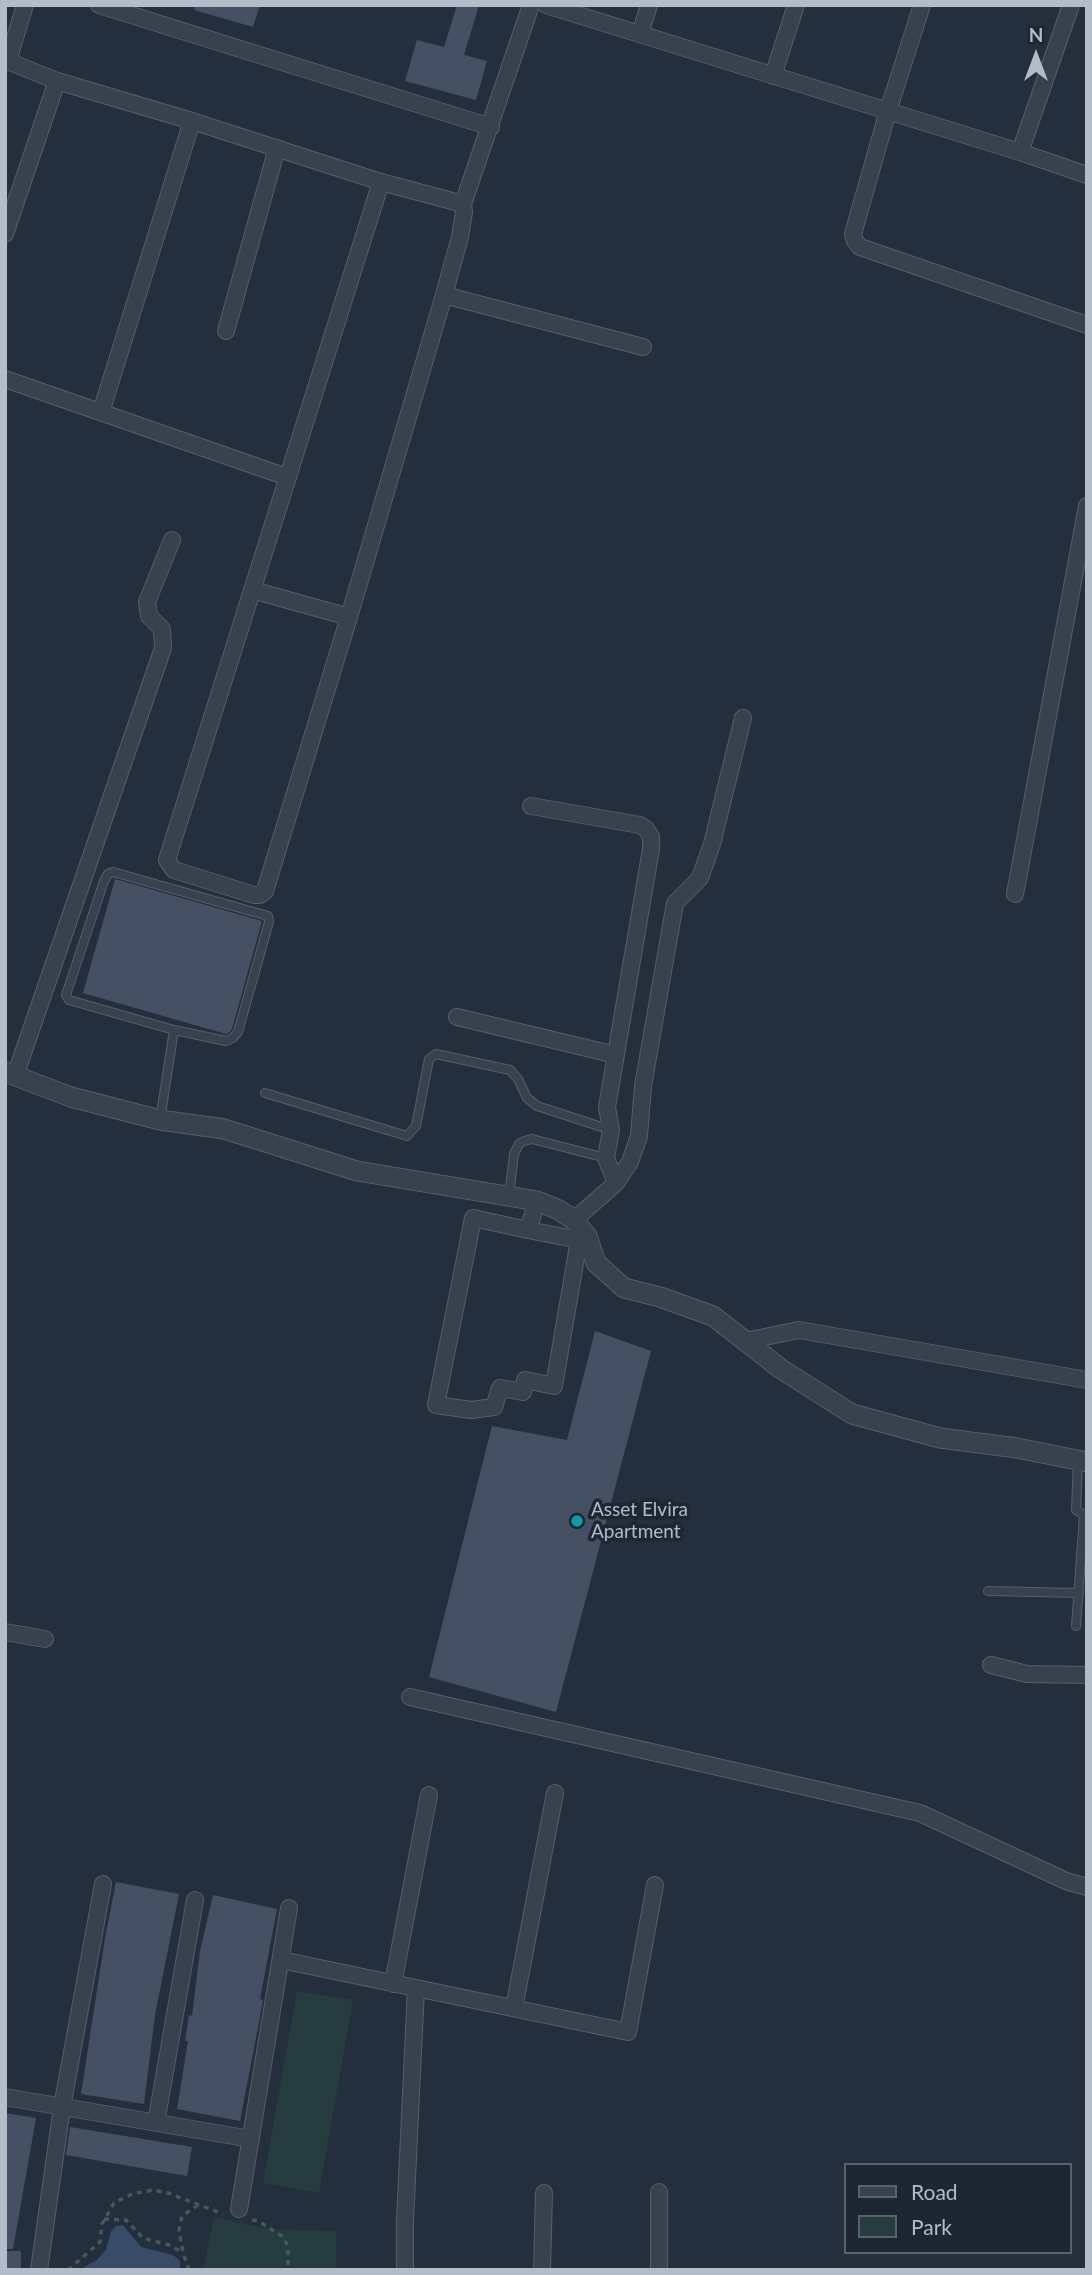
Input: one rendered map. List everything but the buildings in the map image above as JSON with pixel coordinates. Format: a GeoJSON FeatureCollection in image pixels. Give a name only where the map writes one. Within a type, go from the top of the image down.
{"type":"FeatureCollection","features":[{"type":"Feature","properties":{"kind":"street"},"geometry":{"type":"LineString","coordinates":[[25,5],[7,60],[57,81],[381,182],[463,204]]}},
{"type":"Feature","properties":{"kind":"street"},"geometry":{"type":"LineString","coordinates":[[99,5],[491,127]]}},
{"type":"Feature","properties":{"kind":"street"},"geometry":{"type":"LineString","coordinates":[[381,182],[167,860],[174,870],[254,895],[265,891],[444,295],[460,237],[463,204],[531,5]]}},
{"type":"Feature","properties":{"kind":"street"},"geometry":{"type":"LineString","coordinates":[[546,5],[1087,174]]}},
{"type":"Feature","properties":{"kind":"street"},"geometry":{"type":"LineString","coordinates":[[640,34],[649,5]]}},
{"type":"Feature","properties":{"kind":"street"},"geometry":{"type":"LineString","coordinates":[[773,76],[796,5]]}},
{"type":"Feature","properties":{"kind":"street"},"geometry":{"type":"LineString","coordinates":[[922,5],[853,234],[860,247],[1087,325]]}},
{"type":"Feature","properties":{"kind":"street"},"geometry":{"type":"LineString","coordinates":[[1020,152],[1071,5]]}},
{"type":"Feature","properties":{"kind":"street"},"geometry":{"type":"LineString","coordinates":[[5,234],[57,81]]}},
{"type":"Feature","properties":{"kind":"street"},"geometry":{"type":"LineString","coordinates":[[101,412],[192,121]]}},
{"type":"Feature","properties":{"kind":"street"},"geometry":{"type":"LineString","coordinates":[[226,331],[277,148]]}},
{"type":"Feature","properties":{"kind":"street"},"geometry":{"type":"LineString","coordinates":[[444,295],[643,347]]}},
{"type":"Feature","properties":{"kind":"street"},"geometry":{"type":"LineString","coordinates":[[5,379],[287,477]]}},
{"type":"Feature","properties":{"kind":"street"},"geometry":{"type":"LineString","coordinates":[[1016,894],[1087,506]]}},
{"type":"Feature","properties":{"kind":"street"},"geometry":{"type":"LineString","coordinates":[[172,540],[147,602],[149,616],[162,629],[163,648],[10,1074],[71,1097],[160,1120],[224,1129],[357,1171],[537,1201],[574,1220],[587,1236],[596,1263],[624,1289],[660,1297],[713,1316],[781,1369],[852,1414],[940,1438],[1017,1448],[1082,1462]]}},
{"type":"Feature","properties":{"kind":"street"},"geometry":{"type":"LineString","coordinates":[[253,590],[349,617]]}},
{"type":"Feature","properties":{"kind":"street"},"geometry":{"type":"LineString","coordinates":[[574,1220],[616,1183],[630,1162],[639,1136],[643,1086],[675,903],[700,878],[712,844],[743,718]]}},
{"type":"Feature","properties":{"kind":"street"},"geometry":{"type":"LineString","coordinates":[[531,806],[639,825],[646,829],[651,837],[607,1108],[611,1130],[606,1158],[616,1183]]}},
{"type":"Feature","properties":{"kind":"street"},"geometry":{"type":"LineString","coordinates":[[457,1017],[616,1055]]}},
{"type":"Feature","properties":{"kind":"street"},"geometry":{"type":"LineString","coordinates":[[528,1230],[537,1201]]}},
{"type":"Feature","properties":{"kind":"street"},"geometry":{"type":"LineString","coordinates":[[473,1218],[528,1230],[579,1240],[554,1386],[525,1380],[523,1391],[500,1388],[494,1407],[471,1410],[436,1405],[473,1218]]}},
{"type":"Feature","properties":{"kind":"street"},"geometry":{"type":"LineString","coordinates":[[745,1341],[799,1330],[1087,1380]]}},
{"type":"Feature","properties":{"kind":"street"},"geometry":{"type":"LineString","coordinates":[[5,1632],[45,1639]]}},
{"type":"Feature","properties":{"kind":"street"},"geometry":{"type":"LineString","coordinates":[[990,1665],[1027,1674],[1087,1675]]}},
{"type":"Feature","properties":{"kind":"street"},"geometry":{"type":"LineString","coordinates":[[410,1697],[920,1813],[1066,1881],[1087,1887]]}},
{"type":"Feature","properties":{"kind":"street"},"geometry":{"type":"LineString","coordinates":[[514,2008],[555,1793]]}},
{"type":"Feature","properties":{"kind":"street"},"geometry":{"type":"LineString","coordinates":[[393,1984],[429,1796]]}},
{"type":"Feature","properties":{"kind":"street"},"geometry":{"type":"LineString","coordinates":[[39,2270],[62,2107],[103,1884]]}},
{"type":"Feature","properties":{"kind":"street"},"geometry":{"type":"LineString","coordinates":[[281,1960],[628,2032],[655,1885]]}},
{"type":"Feature","properties":{"kind":"street"},"geometry":{"type":"LineString","coordinates":[[156,2123],[195,1900]]}},
{"type":"Feature","properties":{"kind":"street"},"geometry":{"type":"LineString","coordinates":[[238,2214],[289,1908]]}},
{"type":"Feature","properties":{"kind":"street"},"geometry":{"type":"LineString","coordinates":[[405,2270],[416,1988]]}},
{"type":"Feature","properties":{"kind":"street"},"geometry":{"type":"LineString","coordinates":[[5,2097],[251,2138]]}},
{"type":"Feature","properties":{"kind":"street"},"geometry":{"type":"LineString","coordinates":[[659,2192],[659,2270]]}},
{"type":"Feature","properties":{"kind":"street"},"geometry":{"type":"LineString","coordinates":[[542,2270],[544,2193]]}},
{"type":"Feature","properties":{"kind":"lane"},"geometry":{"type":"LineString","coordinates":[[113,872],[268,916],[269,922],[238,1032],[226,1041],[174,1030],[69,1000],[66,995],[108,874],[113,872]]}},
{"type":"Feature","properties":{"kind":"lane"},"geometry":{"type":"LineString","coordinates":[[160,1120],[174,1030]]}},
{"type":"Feature","properties":{"kind":"lane"},"geometry":{"type":"LineString","coordinates":[[265,1093],[407,1136],[416,1126],[429,1059],[436,1054],[510,1070],[518,1079],[527,1098],[537,1106],[611,1130]]}},
{"type":"Feature","properties":{"kind":"lane"},"geometry":{"type":"LineString","coordinates":[[509,1196],[514,1154],[519,1144],[524,1141],[532,1139],[606,1158]]}},
{"type":"Feature","properties":{"kind":"lane"},"geometry":{"type":"LineString","coordinates":[[1076,1626],[1084,1515],[1076,1510],[1082,1462]]}},
{"type":"Feature","properties":{"kind":"lane"},"geometry":{"type":"LineString","coordinates":[[988,1591],[1079,1593]]}},
{"type":"Feature","properties":{"kind":"path"},"geometry":{"type":"LineString","coordinates":[[68,2270],[100,2242],[104,2220],[114,2203],[132,2194],[153,2190],[258,2221],[282,2236],[288,2246],[288,2270]]}},
{"type":"Feature","properties":{"kind":"path"},"geometry":{"type":"LineString","coordinates":[[189,2270],[179,2230],[182,2216],[198,2205]]}},
{"type":"Feature","properties":{"kind":"path"},"geometry":{"type":"LineString","coordinates":[[104,2220],[125,2220],[143,2238],[169,2245],[183,2253]]}},
{"type":"Feature","properties":{"kind":"green space"},"geometry":{"type":"Polygon","coordinates":[[[297,1991],[353,2000],[319,2193],[263,2183],[297,1991]]]}},
{"type":"Feature","properties":{"kind":"green space"},"geometry":{"type":"Polygon","coordinates":[[[214,2217],[268,2229],[336,2231],[336,2270],[203,2270],[214,2217]]]}},
{"type":"Feature","properties":{"kind":"water"},"geometry":{"type":"Polygon","coordinates":[[[123,2225],[141,2247],[173,2255],[180,2261],[180,2270],[79,2270],[97,2260],[106,2250],[111,2231],[116,2226],[123,2225]]]}},
{"type":"Feature","properties":{"kind":"place","name":"Asset Elvira Apartment"},"geometry":{"type":"Point","coordinates":[577,1521]}}]}
